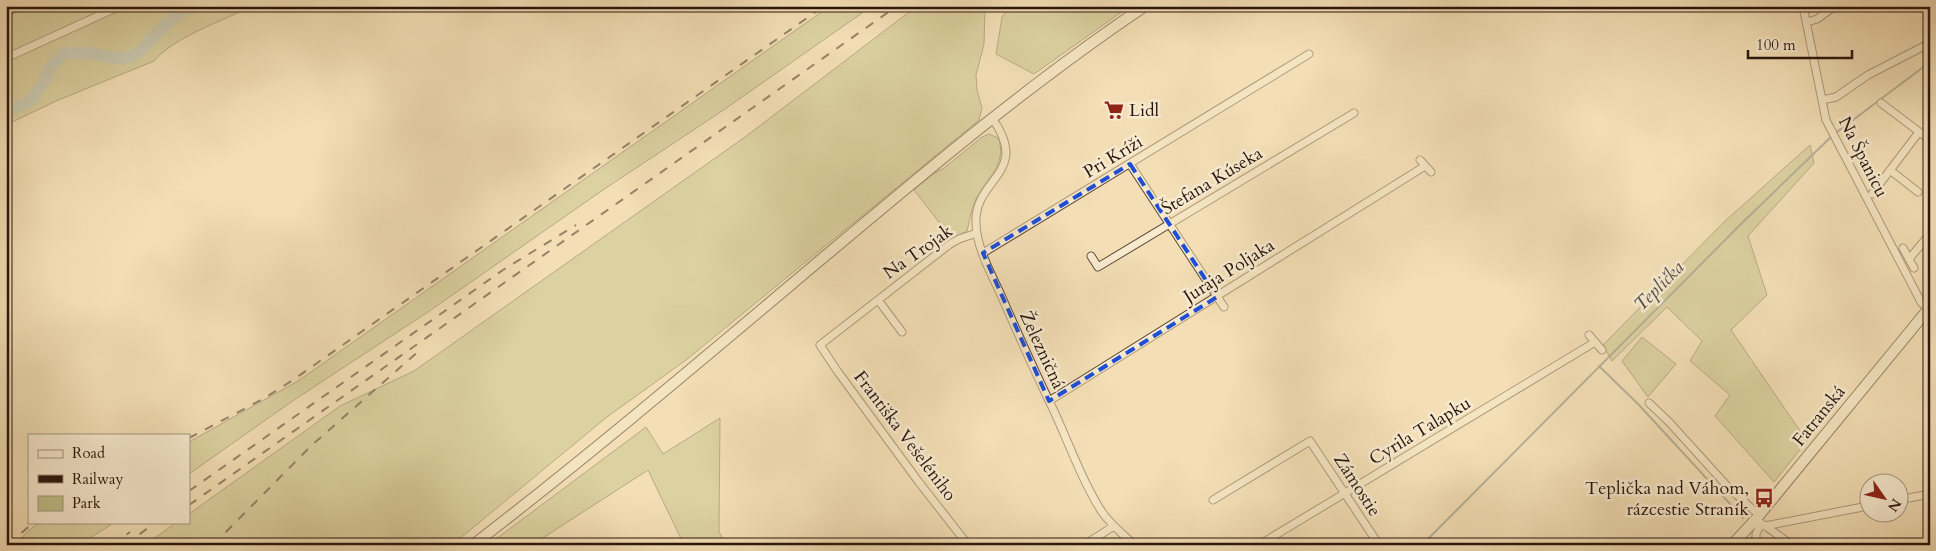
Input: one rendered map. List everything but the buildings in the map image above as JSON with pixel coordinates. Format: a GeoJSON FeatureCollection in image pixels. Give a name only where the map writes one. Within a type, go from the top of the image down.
{"type":"FeatureCollection","features":[{"type":"Feature","properties":{"kind":"main road"},"geometry":{"type":"LineString","coordinates":[[473,545],[585,457],[992,118],[1072,56],[1145,6]]}},
{"type":"Feature","properties":{"kind":"main road","name":"Fatranská"},"geometry":{"type":"LineString","coordinates":[[1732,545],[1760,520],[1929,308]]}},
{"type":"Feature","properties":{"kind":"street"},"geometry":{"type":"LineString","coordinates":[[6,14],[22,6]]}},
{"type":"Feature","properties":{"kind":"street"},"geometry":{"type":"LineString","coordinates":[[6,58],[120,6]]}},
{"type":"Feature","properties":{"kind":"street","name":"Na Španicu"},"geometry":{"type":"LineString","coordinates":[[1803,6],[1826,120],[1921,302],[1929,308]]}},
{"type":"Feature","properties":{"kind":"street"},"geometry":{"type":"LineString","coordinates":[[1807,22],[1817,19],[1835,6]]}},
{"type":"Feature","properties":{"kind":"street"},"geometry":{"type":"LineString","coordinates":[[1822,100],[1836,97],[1868,75],[1930,43]]}},
{"type":"Feature","properties":{"kind":"street","name":"Pri Kríži"},"geometry":{"type":"LineString","coordinates":[[983,254],[1309,54]]}},
{"type":"Feature","properties":{"kind":"street"},"geometry":{"type":"LineString","coordinates":[[1881,104],[1930,140]]}},
{"type":"Feature","properties":{"kind":"street","name":"Štefana Kúseka"},"geometry":{"type":"LineString","coordinates":[[1091,256],[1098,267],[1354,113]]}},
{"type":"Feature","properties":{"kind":"street","name":"Železničná"},"geometry":{"type":"LineString","coordinates":[[992,118],[1004,138],[1006,156],[1000,172],[986,192],[978,210],[977,234],[983,254],[1094,498],[1114,526],[1134,545]]}},
{"type":"Feature","properties":{"kind":"street"},"geometry":{"type":"LineString","coordinates":[[1872,194],[1919,132]]}},
{"type":"Feature","properties":{"kind":"street","name":"Juraja Poljaka"},"geometry":{"type":"LineString","coordinates":[[1049,401],[1217,297],[1422,163],[1431,172]]}},
{"type":"Feature","properties":{"kind":"street"},"geometry":{"type":"LineString","coordinates":[[1130,164],[1224,307]]}},
{"type":"Feature","properties":{"kind":"street"},"geometry":{"type":"LineString","coordinates":[[1890,170],[1918,192]]}},
{"type":"Feature","properties":{"kind":"street","name":"Na Trojak"},"geometry":{"type":"LineString","coordinates":[[820,345],[950,244],[977,234]]}},
{"type":"Feature","properties":{"kind":"street"},"geometry":{"type":"LineString","coordinates":[[1909,259],[1930,234]]}},
{"type":"Feature","properties":{"kind":"street"},"geometry":{"type":"LineString","coordinates":[[1904,248],[1914,268]]}},
{"type":"Feature","properties":{"kind":"street","name":"Na Trojak"},"geometry":{"type":"LineString","coordinates":[[878,300],[902,332]]}},
{"type":"Feature","properties":{"kind":"street"},"geometry":{"type":"LineString","coordinates":[[1589,335],[1602,350]]}},
{"type":"Feature","properties":{"kind":"street","name":"Cyrila Talapku"},"geometry":{"type":"LineString","coordinates":[[1259,545],[1596,342]]}},
{"type":"Feature","properties":{"kind":"street","name":"Františka Vešeléniho"},"geometry":{"type":"LineString","coordinates":[[820,345],[912,474],[968,545]]}},
{"type":"Feature","properties":{"kind":"street"},"geometry":{"type":"LineString","coordinates":[[1649,403],[1760,520],[1792,545]]}},
{"type":"Feature","properties":{"kind":"street","name":"Zámostie"},"geometry":{"type":"LineString","coordinates":[[1213,500],[1310,441],[1379,545]]}},
{"type":"Feature","properties":{"kind":"street"},"geometry":{"type":"LineString","coordinates":[[1908,498],[1929,494]]}},
{"type":"Feature","properties":{"kind":"street"},"geometry":{"type":"LineString","coordinates":[[1760,520],[1858,507]]}},
{"type":"Feature","properties":{"kind":"street"},"geometry":{"type":"LineString","coordinates":[[1756,545],[1756,534],[1760,520]]}},
{"type":"Feature","properties":{"kind":"street"},"geometry":{"type":"LineString","coordinates":[[1084,545],[1114,526]]}},
{"type":"Feature","properties":{"kind":"highlighted area"},"geometry":{"type":"Polygon","coordinates":[[[1130,164],[1217,297],[1049,401],[983,253],[1130,164]]]}},
{"type":"Feature","properties":{"kind":"green space"},"geometry":{"type":"Polygon","coordinates":[[[30,6],[253,6],[186,37],[163,52],[154,61],[56,101],[6,125],[6,17],[30,6]]]}},
{"type":"Feature","properties":{"kind":"green space"},"geometry":{"type":"Polygon","coordinates":[[[830,6],[872,6],[725,109],[600,192],[428,312],[294,400],[190,473],[190,441],[298,381],[830,6]]]}},
{"type":"Feature","properties":{"kind":"green space"},"geometry":{"type":"Polygon","coordinates":[[[917,6],[985,6],[984,44],[976,75],[977,90],[982,108],[979,120],[686,360],[607,417],[452,545],[145,545],[174,524],[190,524],[190,513],[340,406],[414,371],[745,137],[917,6]]]}},
{"type":"Feature","properties":{"kind":"green space"},"geometry":{"type":"Polygon","coordinates":[[[1011,6],[1130,6],[1034,74],[996,54],[1002,17],[1011,6]]]}},
{"type":"Feature","properties":{"kind":"green space"},"geometry":{"type":"Polygon","coordinates":[[[989,134],[998,138],[1000,155],[998,163],[975,201],[967,231],[952,239],[914,190],[982,137],[989,134]]]}},
{"type":"Feature","properties":{"kind":"green space"},"geometry":{"type":"Polygon","coordinates":[[[1810,145],[1814,163],[1748,236],[1767,295],[1731,330],[1807,441],[1774,482],[1715,416],[1730,395],[1690,361],[1702,341],[1667,307],[1612,361],[1603,345],[1724,222],[1810,145]]]}},
{"type":"Feature","properties":{"kind":"green space"},"geometry":{"type":"Polygon","coordinates":[[[1642,337],[1676,364],[1648,397],[1622,361],[1642,337]]]}},
{"type":"Feature","properties":{"kind":"green space"},"geometry":{"type":"Polygon","coordinates":[[[720,418],[719,532],[727,545],[684,545],[648,470],[532,545],[488,545],[646,427],[663,454],[720,418]]]}},
{"type":"Feature","properties":{"kind":"green space"},"geometry":{"type":"Polygon","coordinates":[[[38,524],[112,524],[79,545],[15,545],[29,530],[38,524]]]}},
{"type":"Feature","properties":{"kind":"waterway"},"geometry":{"type":"LineString","coordinates":[[6,113],[31,100],[44,82],[51,67],[64,53],[89,53],[123,59],[138,53],[164,26],[189,6]]}},
{"type":"Feature","properties":{"kind":"waterway","name":"Teplička"},"geometry":{"type":"LineString","coordinates":[[1422,545],[1741,224],[1833,135],[1930,62]]}},
{"type":"Feature","properties":{"kind":"waterway"},"geometry":{"type":"LineString","coordinates":[[1599,366],[1639,405],[1743,518]]}},
{"type":"Feature","properties":{"kind":"waterway"},"geometry":{"type":"LineString","coordinates":[[1752,537],[1752,545]]}},
{"type":"Feature","properties":{"kind":"railway"},"geometry":{"type":"LineString","coordinates":[[190,437],[263,399],[293,380],[824,6]]}},
{"type":"Feature","properties":{"kind":"railway"},"geometry":{"type":"LineString","coordinates":[[190,504],[897,6]]}},
{"type":"Feature","properties":{"kind":"railway"},"geometry":{"type":"LineString","coordinates":[[190,490],[503,270],[576,225]]}},
{"type":"Feature","properties":{"kind":"railway"},"geometry":{"type":"LineString","coordinates":[[213,545],[312,445],[420,350]]}},
{"type":"Feature","properties":{"kind":"railway"},"geometry":{"type":"LineString","coordinates":[[8,545],[32,524]]}},
{"type":"Feature","properties":{"kind":"railway"},"geometry":{"type":"LineString","coordinates":[[125,545],[153,524]]}},
{"type":"Feature","properties":{"kind":"railway"},"geometry":{"type":"LineString","coordinates":[[112,545],[130,532]]}},
{"type":"Feature","properties":{"kind":"place","name":"Lidl"},"geometry":{"type":"Point","coordinates":[1114,110]}},
{"type":"Feature","properties":{"kind":"place","name":"Teplička nad Váhom, rázcestie Straník"},"geometry":{"type":"Point","coordinates":[1764,498]}}]}
